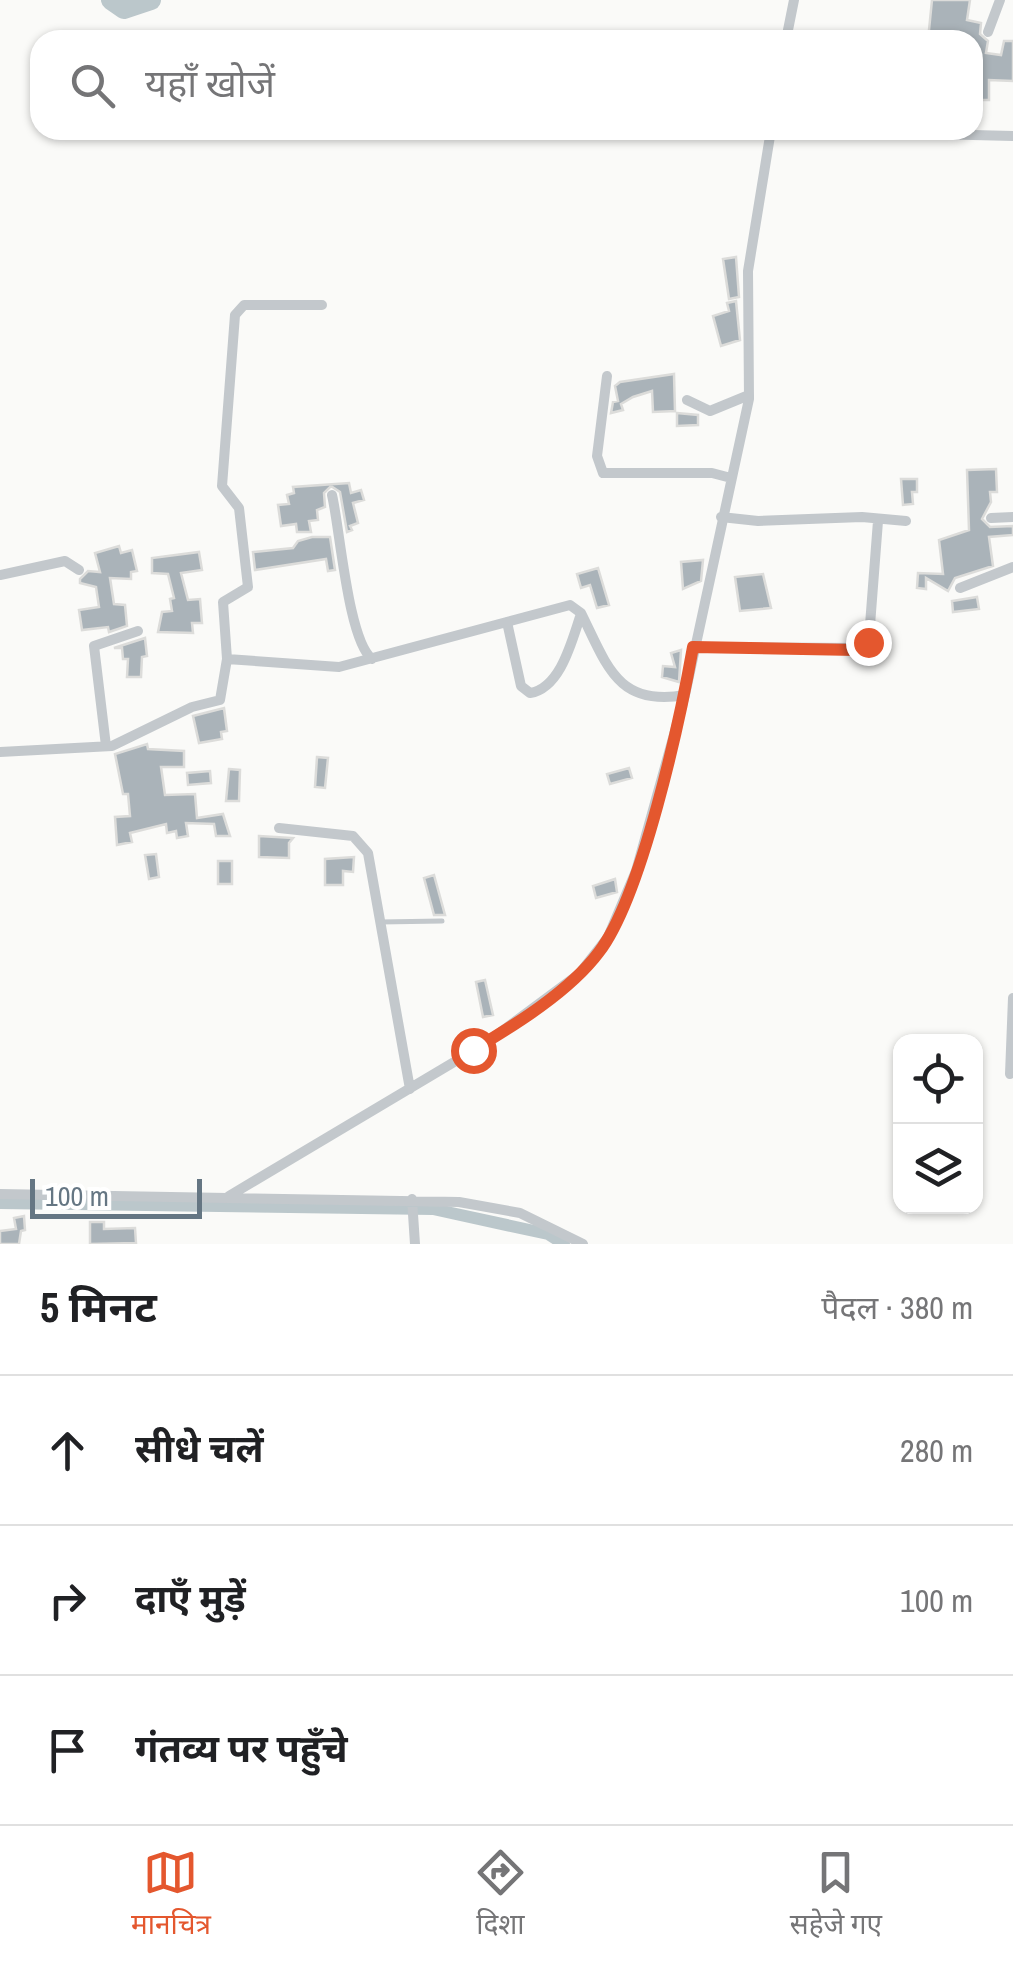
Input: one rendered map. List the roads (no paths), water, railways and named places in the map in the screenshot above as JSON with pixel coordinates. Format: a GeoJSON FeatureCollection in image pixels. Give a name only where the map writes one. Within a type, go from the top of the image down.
{"type":"FeatureCollection","features":[{"type":"Feature","properties":{"kind":"street"},"geometry":{"type":"LineString","coordinates":[[788,30],[794,0]]}},
{"type":"Feature","properties":{"kind":"street"},"geometry":{"type":"LineString","coordinates":[[988,32],[1000,0]]}},
{"type":"Feature","properties":{"kind":"street"},"geometry":{"type":"LineString","coordinates":[[983,135],[1013,136]]}},
{"type":"Feature","properties":{"kind":"street"},"geometry":{"type":"LineString","coordinates":[[229,1196],[410,1089],[579,974],[603,947],[636,871],[728,518],[731,478],[749,395],[748,270],[773,140]]}},
{"type":"Feature","properties":{"kind":"street"},"geometry":{"type":"LineString","coordinates":[[0,752],[106,746],[192,707],[216,703],[222,696],[228,659],[223,602],[248,590],[239,508],[222,486],[235,315],[244,305],[322,305]]}},
{"type":"Feature","properties":{"kind":"street"},"geometry":{"type":"LineString","coordinates":[[607,376],[597,456],[603,473],[712,473],[731,478]]}},
{"type":"Feature","properties":{"kind":"street"},"geometry":{"type":"LineString","coordinates":[[687,400],[710,411],[749,395]]}},
{"type":"Feature","properties":{"kind":"street"},"geometry":{"type":"LineString","coordinates":[[332,495],[339,555],[361,644],[372,659]]}},
{"type":"Feature","properties":{"kind":"street"},"geometry":{"type":"LineString","coordinates":[[991,518],[1013,516]]}},
{"type":"Feature","properties":{"kind":"street"},"geometry":{"type":"LineString","coordinates":[[728,518],[862,517],[906,521]]}},
{"type":"Feature","properties":{"kind":"street"},"geometry":{"type":"LineString","coordinates":[[693,647],[864,648],[869,638],[878,521]]}},
{"type":"Feature","properties":{"kind":"street"},"geometry":{"type":"LineString","coordinates":[[0,575],[65,560],[78,570]]}},
{"type":"Feature","properties":{"kind":"street"},"geometry":{"type":"LineString","coordinates":[[960,588],[1013,567]]}},
{"type":"Feature","properties":{"kind":"street"},"geometry":{"type":"LineString","coordinates":[[228,659],[322,668],[372,659],[575,606],[627,688],[647,699],[685,694]]}},
{"type":"Feature","properties":{"kind":"street"},"geometry":{"type":"LineString","coordinates":[[507,622],[521,686],[530,693],[543,690],[552,680],[581,614]]}},
{"type":"Feature","properties":{"kind":"street"},"geometry":{"type":"LineString","coordinates":[[106,746],[94,646],[138,631]]}},
{"type":"Feature","properties":{"kind":"street"},"geometry":{"type":"LineString","coordinates":[[279,828],[360,840],[368,853],[377,922],[410,1089]]}},
{"type":"Feature","properties":{"kind":"street"},"geometry":{"type":"LineString","coordinates":[[1010,1074],[1013,998]]}},
{"type":"Feature","properties":{"kind":"street"},"geometry":{"type":"LineString","coordinates":[[0,1194],[229,1196],[520,1213],[583,1244]]}},
{"type":"Feature","properties":{"kind":"street"},"geometry":{"type":"LineString","coordinates":[[412,1207],[415,1244]]}},
{"type":"Feature","properties":{"kind":"lane"},"geometry":{"type":"LineString","coordinates":[[377,922],[442,921]]}},
{"type":"Feature","properties":{"kind":"waterway"},"geometry":{"type":"LineString","coordinates":[[111,0],[124,9],[151,0]]}},
{"type":"Feature","properties":{"kind":"waterway"},"geometry":{"type":"LineString","coordinates":[[0,1203],[433,1209],[548,1234],[564,1244]]}}]}
